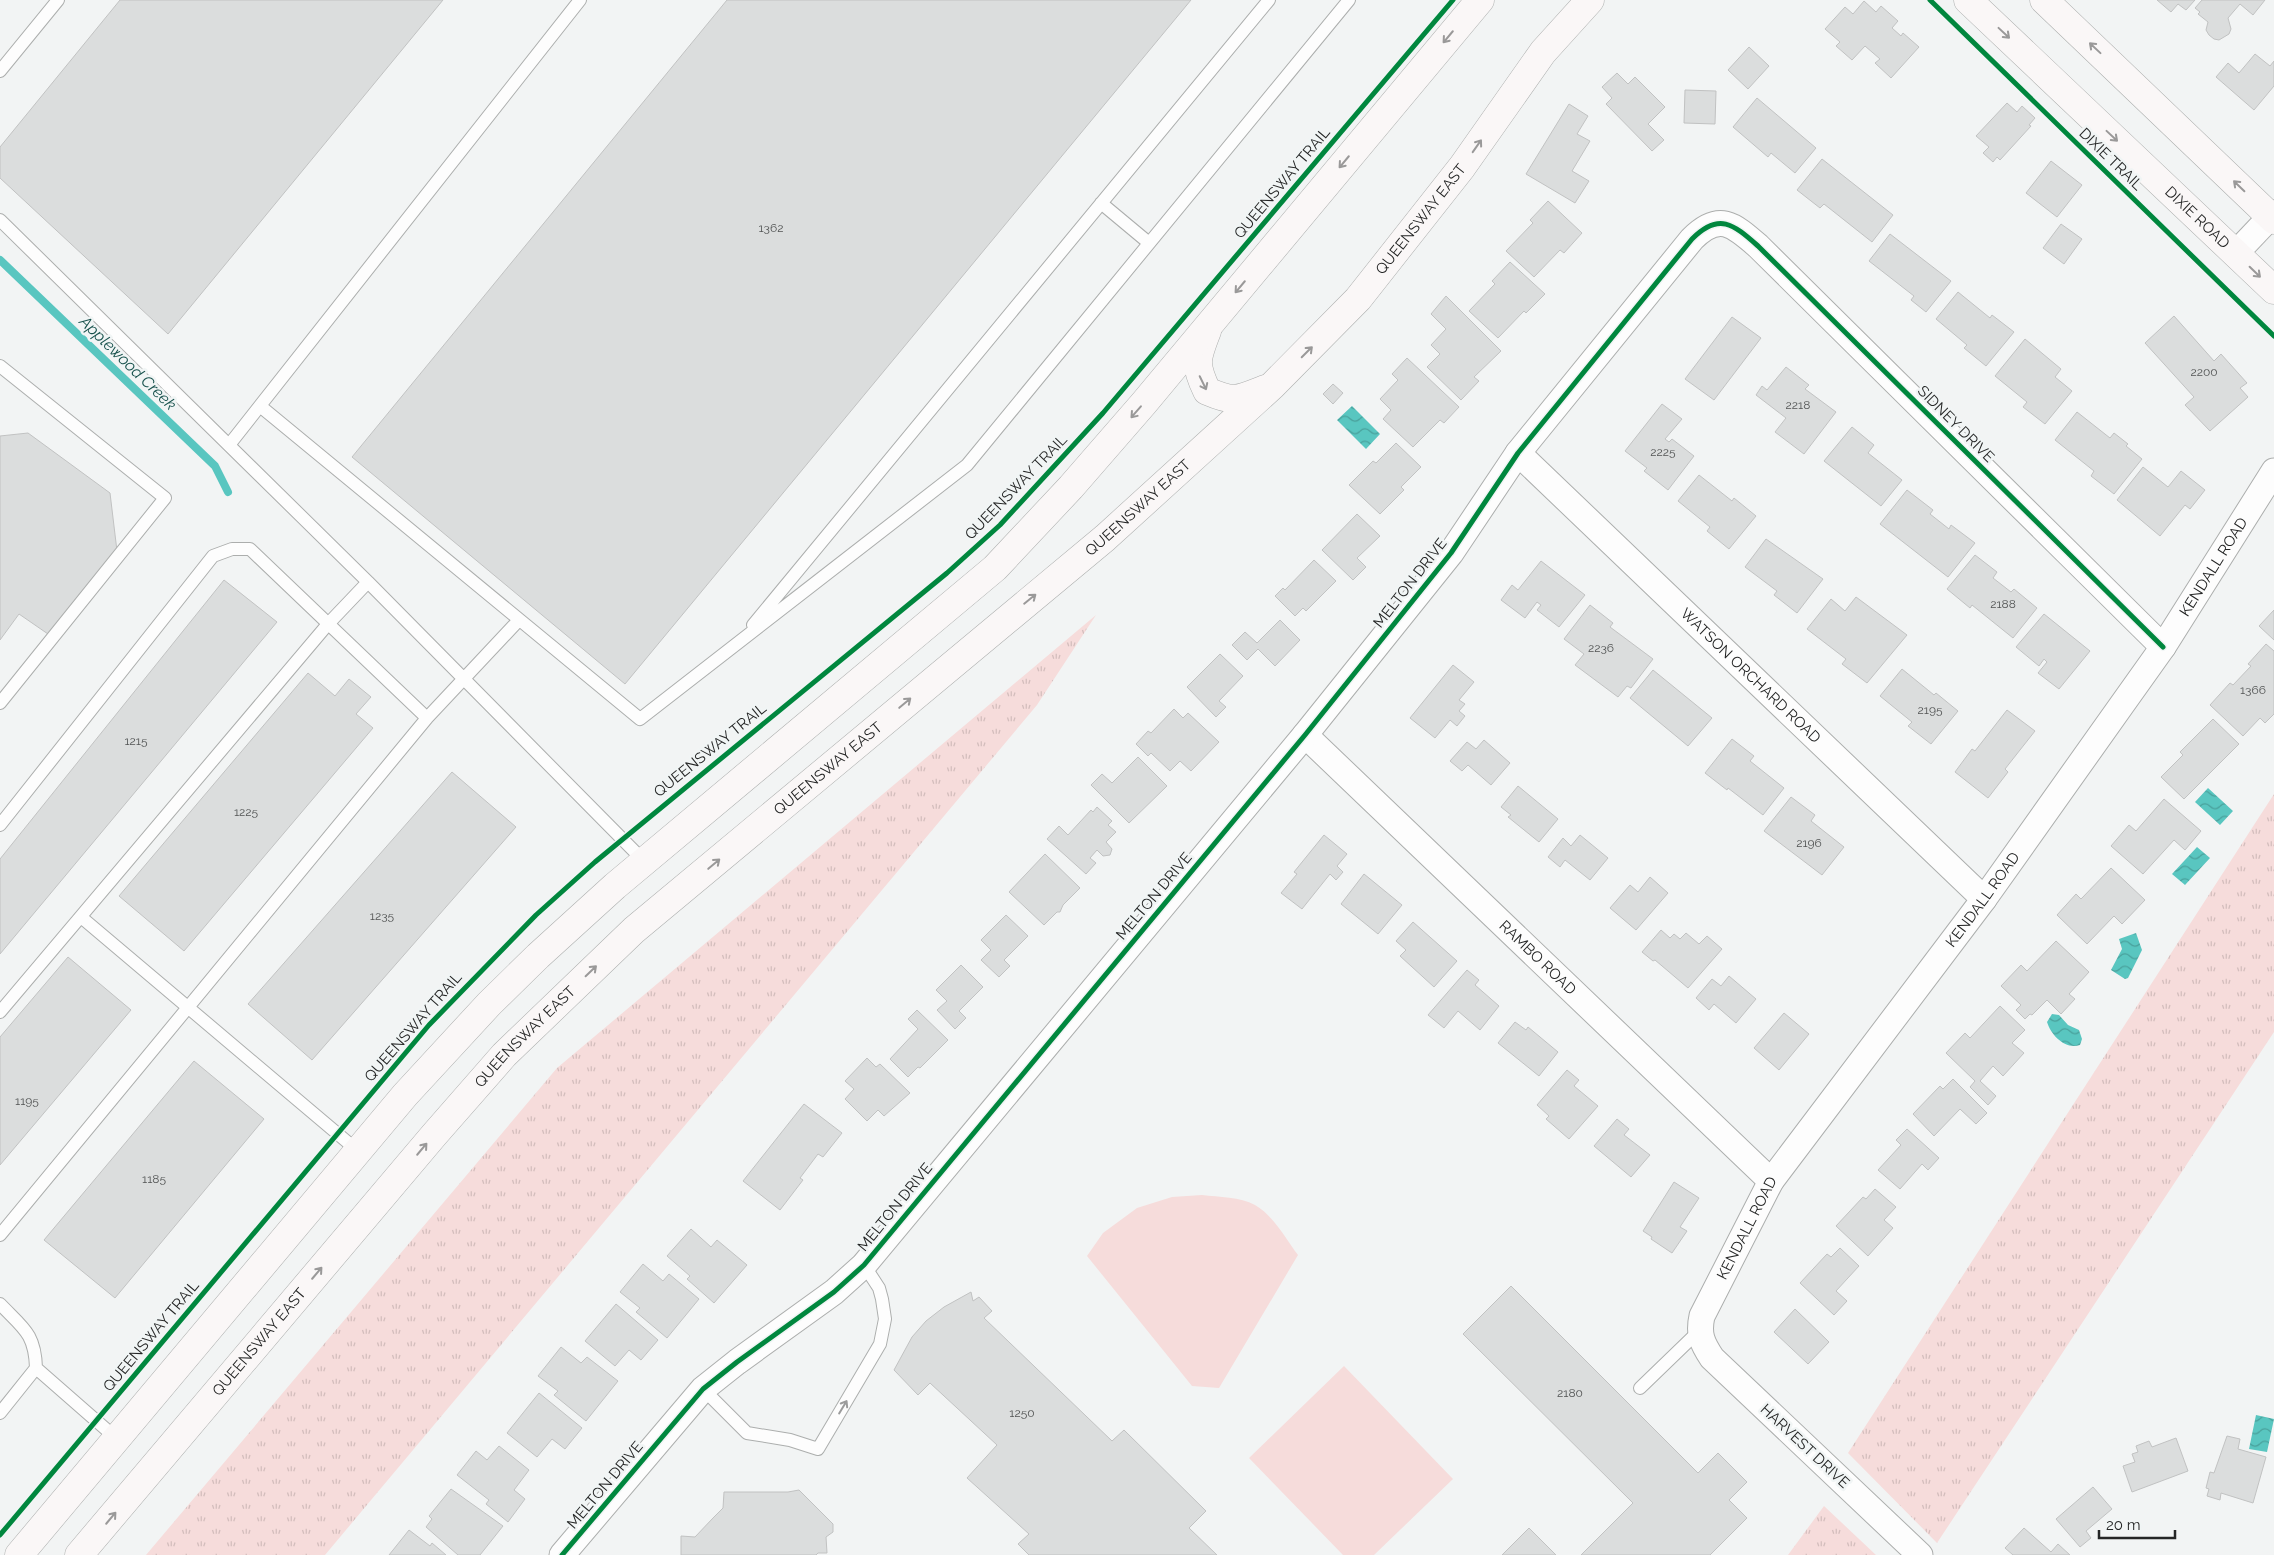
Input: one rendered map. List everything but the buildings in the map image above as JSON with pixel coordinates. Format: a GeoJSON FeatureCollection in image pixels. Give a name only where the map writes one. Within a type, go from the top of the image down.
{"type":"FeatureCollection","features":[{"type":"Feature","properties":{"kind":"main road"},"geometry":{"type":"LineString","coordinates":[[19,1555],[405,1095],[488,1004],[538,956],[644,861],[995,568],[1071,487],[1480,0]]}},
{"type":"Feature","properties":{"kind":"main road"},"geometry":{"type":"LineString","coordinates":[[1543,52],[1563,0]]}},
{"type":"Feature","properties":{"kind":"main road","name":"QUEENSWAY EAST"},"geometry":{"type":"LineString","coordinates":[[80,1555],[434,1135],[504,1055],[634,930],[1105,538],[1272,386],[1358,300],[1462,167],[1543,52],[1590,0]]}},
{"type":"Feature","properties":{"kind":"main road","name":"DIXIE ROAD"},"geometry":{"type":"LineString","coordinates":[[1968,0],[2274,290]]}},
{"type":"Feature","properties":{"kind":"main road"},"geometry":{"type":"LineString","coordinates":[[2044,0],[2273,217]]}},
{"type":"Feature","properties":{"kind":"main road"},"geometry":{"type":"LineString","coordinates":[[1211,321],[1197,355],[1198,372],[1207,391],[1228,400],[1245,397],[1272,386]]}},
{"type":"Feature","properties":{"kind":"street"},"geometry":{"type":"LineString","coordinates":[[2236,253],[2273,217]]}},
{"type":"Feature","properties":{"kind":"street","name":"MELTON DRIVE"},"geometry":{"type":"LineString","coordinates":[[562,1555],[703,1389],[834,1292],[864,1265],[1305,735],[1451,553],[1518,453],[1692,239],[1704,227],[1718,223],[1727,224]]}},
{"type":"Feature","properties":{"kind":"street","name":"SIDNEY DRIVE"},"geometry":{"type":"LineString","coordinates":[[1727,224],[1744,233],[1758,246],[2163,647]]}},
{"type":"Feature","properties":{"kind":"street","name":"WATSON ORCHARD ROAD"},"geometry":{"type":"LineString","coordinates":[[1518,453],[1984,899]]}},
{"type":"Feature","properties":{"kind":"street","name":"KENDALL ROAD"},"geometry":{"type":"LineString","coordinates":[[1699,1330],[1702,1316],[1771,1181],[1984,899],[2163,647],[2274,471]]}},
{"type":"Feature","properties":{"kind":"street","name":"RAMBO ROAD"},"geometry":{"type":"LineString","coordinates":[[1305,735],[1771,1181]]}},
{"type":"Feature","properties":{"kind":"street","name":"HARVEST DRIVE"},"geometry":{"type":"LineString","coordinates":[[1699,1330],[1702,1343],[1712,1358],[1920,1555]]}},
{"type":"Feature","properties":{"kind":"lane"},"geometry":{"type":"LineString","coordinates":[[0,71],[58,0]]}},
{"type":"Feature","properties":{"kind":"lane"},"geometry":{"type":"LineString","coordinates":[[229,445],[580,0]]}},
{"type":"Feature","properties":{"kind":"lane"},"geometry":{"type":"LineString","coordinates":[[738,642],[1269,0]]}},
{"type":"Feature","properties":{"kind":"lane"},"geometry":{"type":"LineString","coordinates":[[260,406],[640,719],[967,465],[1349,0]]}},
{"type":"Feature","properties":{"kind":"lane"},"geometry":{"type":"LineString","coordinates":[[1101,203],[1149,243]]}},
{"type":"Feature","properties":{"kind":"lane"},"geometry":{"type":"LineString","coordinates":[[0,220],[368,582],[644,861]]}},
{"type":"Feature","properties":{"kind":"lane"},"geometry":{"type":"LineString","coordinates":[[0,366],[165,498],[0,702]]}},
{"type":"Feature","properties":{"kind":"lane"},"geometry":{"type":"LineString","coordinates":[[0,825],[213,556],[232,549],[250,550],[427,718]]}},
{"type":"Feature","properties":{"kind":"lane"},"geometry":{"type":"LineString","coordinates":[[0,1012],[328,624],[368,582]]}},
{"type":"Feature","properties":{"kind":"lane"},"geometry":{"type":"LineString","coordinates":[[0,1235],[427,718],[520,620]]}},
{"type":"Feature","properties":{"kind":"lane"},"geometry":{"type":"LineString","coordinates":[[81,917],[358,1151]]}},
{"type":"Feature","properties":{"kind":"lane"},"geometry":{"type":"LineString","coordinates":[[703,1389],[747,1433],[790,1440],[818,1449],[880,1344],[885,1319],[882,1299],[879,1288],[864,1265]]}},
{"type":"Feature","properties":{"kind":"lane"},"geometry":{"type":"LineString","coordinates":[[0,1304],[31,1336],[36,1352],[36,1368],[0,1413]]}},
{"type":"Feature","properties":{"kind":"lane"},"geometry":{"type":"LineString","coordinates":[[1640,1388],[1699,1330]]}},
{"type":"Feature","properties":{"kind":"lane"},"geometry":{"type":"LineString","coordinates":[[36,1368],[116,1438]]}},
{"type":"Feature","properties":{"kind":"green space"},"geometry":{"type":"Polygon","coordinates":[[[1096,615],[1037,705],[325,1555],[146,1555],[557,1068],[1096,615]]]}},
{"type":"Feature","properties":{"kind":"green space"},"geometry":{"type":"Polygon","coordinates":[[[2274,794],[2274,1032],[1937,1543],[1848,1453],[2274,794]]]}},
{"type":"Feature","properties":{"kind":"green space"},"geometry":{"type":"Polygon","coordinates":[[[1202,1195],[1249,1202],[1262,1209],[1298,1255],[1219,1388],[1192,1386],[1087,1256],[1103,1233],[1137,1208],[1172,1197],[1202,1195]]]}},
{"type":"Feature","properties":{"kind":"green space"},"geometry":{"type":"Polygon","coordinates":[[[1344,1366],[1453,1479],[1374,1555],[1343,1555],[1249,1458],[1344,1366]]]}},
{"type":"Feature","properties":{"kind":"green space"},"geometry":{"type":"Polygon","coordinates":[[[1824,1506],[1876,1555],[1788,1555],[1824,1506]]]}},
{"type":"Feature","properties":{"kind":"water"},"geometry":{"type":"Polygon","coordinates":[[[1352,406],[1380,434],[1366,449],[1337,420],[1352,406]]]}},
{"type":"Feature","properties":{"kind":"water"},"geometry":{"type":"Polygon","coordinates":[[[2208,788],[2233,811],[2220,825],[2195,802],[2208,788]]]}},
{"type":"Feature","properties":{"kind":"water"},"geometry":{"type":"Polygon","coordinates":[[[2197,847],[2210,858],[2185,885],[2172,874],[2197,847]]]}},
{"type":"Feature","properties":{"kind":"water"},"geometry":{"type":"Polygon","coordinates":[[[2136,933],[2142,950],[2128,978],[2125,979],[2111,970],[2122,949],[2119,939],[2136,933]]]}},
{"type":"Feature","properties":{"kind":"water"},"geometry":{"type":"Polygon","coordinates":[[[2052,1014],[2059,1015],[2068,1025],[2079,1030],[2082,1039],[2080,1045],[2069,1045],[2055,1036],[2047,1022],[2052,1014]]]}},
{"type":"Feature","properties":{"kind":"water"},"geometry":{"type":"Polygon","coordinates":[[[2256,1415],[2274,1419],[2267,1452],[2249,1449],[2256,1415]]]}},
{"type":"Feature","properties":{"kind":"waterway","name":"Applewood Creek"},"geometry":{"type":"LineString","coordinates":[[0,260],[215,466],[228,492]]}},
{"type":"Feature","properties":{"kind":"cycle path","name":"QUEENSWAY TRAIL"},"geometry":{"type":"LineString","coordinates":[[0,1535],[429,1025],[536,915],[595,862],[947,573],[1000,525],[1103,413],[1453,0]]}},
{"type":"Feature","properties":{"kind":"cycle path","name":"DIXIE TRAIL"},"geometry":{"type":"LineString","coordinates":[[1930,0],[2274,336]]}},
{"type":"Feature","properties":{"kind":"cycle path"},"geometry":{"type":"LineString","coordinates":[[562,1555],[703,1389],[834,1292],[864,1265],[1305,735],[1451,553],[1518,453],[1692,239],[1710,226],[1726,224],[1741,232],[1758,246],[2163,647]]}}]}
